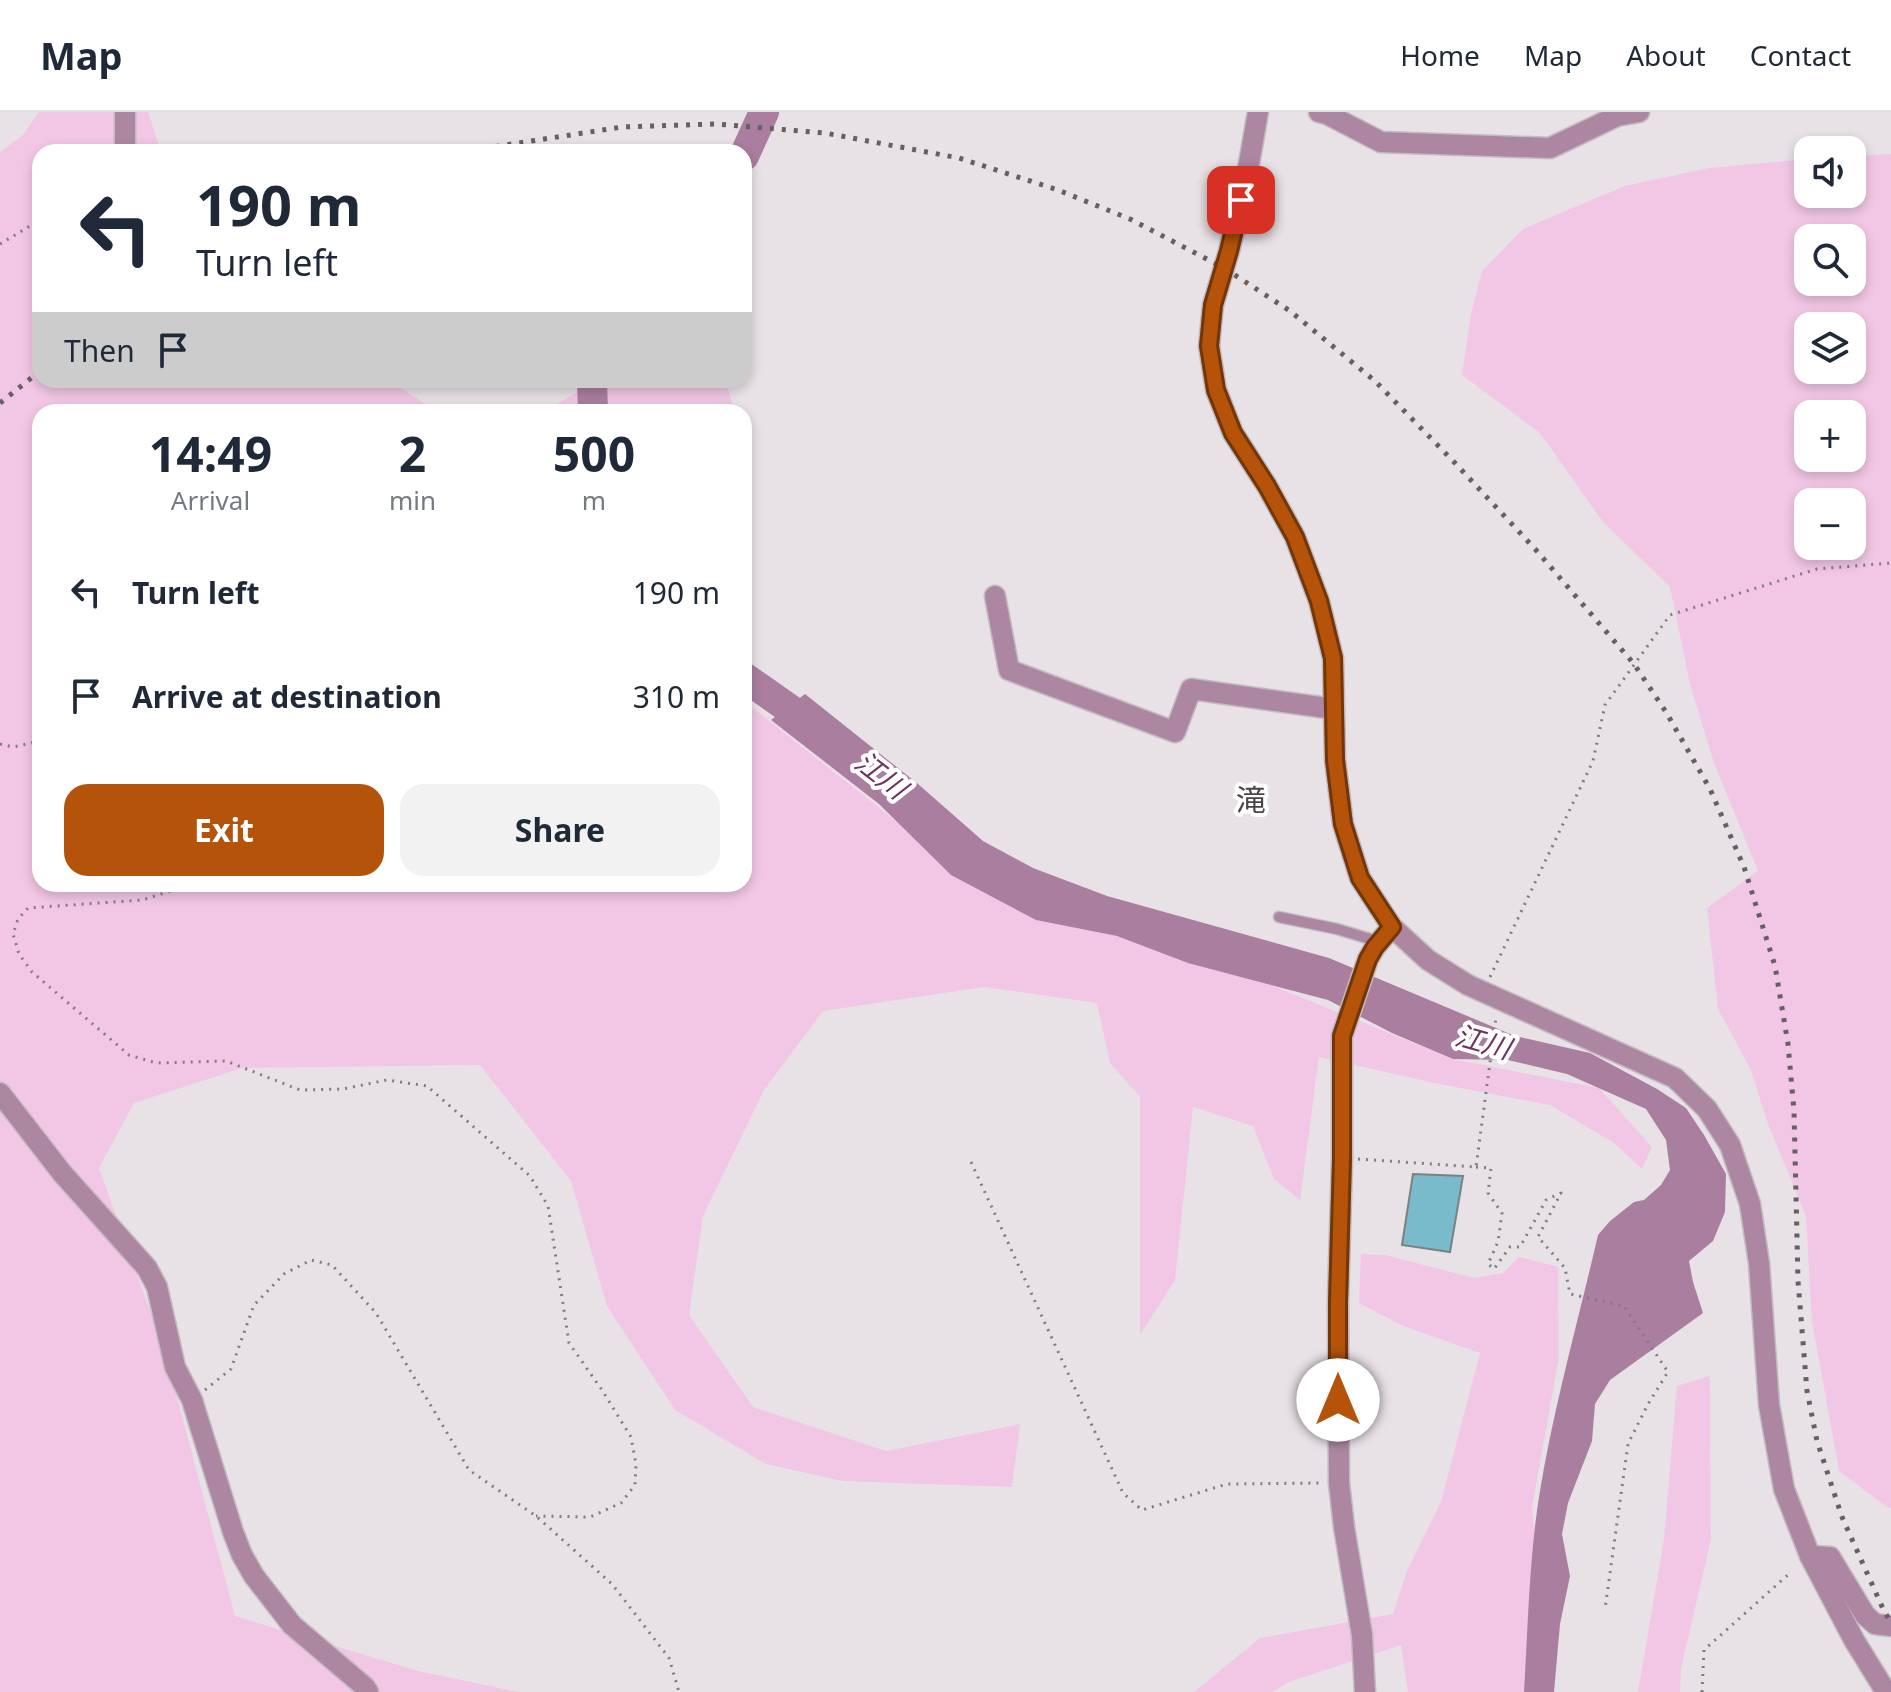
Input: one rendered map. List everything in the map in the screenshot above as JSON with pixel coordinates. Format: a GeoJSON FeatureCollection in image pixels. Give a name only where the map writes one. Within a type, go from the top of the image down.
{"type":"FeatureCollection","features":[{"type":"Feature","properties":{"kind":"street"},"geometry":{"type":"LineString","coordinates":[[125,112],[125,144]]}},
{"type":"Feature","properties":{"kind":"street"},"geometry":{"type":"LineString","coordinates":[[1258,112],[1237,221],[1213,305],[1209,346],[1216,390],[1233,433],[1295,537],[1319,601],[1333,658],[1335,760],[1343,824],[1380,943],[1342,1036],[1339,1483],[1362,1635],[1365,1692]]}},
{"type":"Feature","properties":{"kind":"street"},"geometry":{"type":"LineString","coordinates":[[1319,112],[1381,142],[1550,148],[1617,116],[1639,112]]}},
{"type":"Feature","properties":{"kind":"street"},"geometry":{"type":"LineString","coordinates":[[995,596],[1009,670],[1175,732],[1191,689],[1334,709]]}},
{"type":"Feature","properties":{"kind":"street"},"geometry":{"type":"LineString","coordinates":[[1380,943],[1428,960],[1468,985],[1675,1078],[1707,1109],[1730,1145],[1750,1204],[1759,1263],[1769,1405],[1784,1489],[1810,1556],[1854,1640],[1886,1692]]}},
{"type":"Feature","properties":{"kind":"street"},"geometry":{"type":"LineString","coordinates":[[0,1093],[62,1173],[147,1268],[157,1287],[175,1367],[192,1400],[236,1539],[254,1576],[292,1625],[368,1692]]}},
{"type":"Feature","properties":{"kind":"street"},"geometry":{"type":"LineString","coordinates":[[1810,1556],[1830,1557],[1865,1615],[1875,1624],[1891,1626]]}},
{"type":"Feature","properties":{"kind":"lane"},"geometry":{"type":"LineString","coordinates":[[1279,917],[1337,929],[1380,943]]}},
{"type":"Feature","properties":{"kind":"path"},"geometry":{"type":"LineString","coordinates":[[0,244],[32,225]]}},
{"type":"Feature","properties":{"kind":"path"},"geometry":{"type":"LineString","coordinates":[[1482,991],[1593,761],[1605,705],[1670,615],[1817,569],[1891,563]]}},
{"type":"Feature","properties":{"kind":"path"},"geometry":{"type":"LineString","coordinates":[[0,744],[13,747],[32,743]]}},
{"type":"Feature","properties":{"kind":"path"},"geometry":{"type":"LineString","coordinates":[[168,892],[142,900],[28,908],[18,919],[13,934],[19,954],[32,972],[129,1055],[156,1063],[226,1061],[300,1090],[343,1089],[387,1080],[427,1086],[530,1176],[548,1206],[569,1343],[631,1437],[636,1464],[635,1485],[621,1503],[590,1517],[536,1516]]}},
{"type":"Feature","properties":{"kind":"path"},"geometry":{"type":"LineString","coordinates":[[1476,1167],[1497,1013]]}},
{"type":"Feature","properties":{"kind":"path"},"geometry":{"type":"LineString","coordinates":[[1342,1159],[1491,1168],[1488,1193],[1502,1213],[1498,1242],[1488,1264],[1494,1269],[1510,1247],[1520,1247],[1546,1200],[1561,1193],[1538,1237],[1565,1268],[1570,1294],[1624,1306],[1668,1372],[1628,1444],[1605,1609]]}},
{"type":"Feature","properties":{"kind":"path"},"geometry":{"type":"LineString","coordinates":[[971,1162],[1123,1493],[1142,1510],[1227,1484],[1339,1483]]}},
{"type":"Feature","properties":{"kind":"path"},"geometry":{"type":"LineString","coordinates":[[192,1400],[231,1369],[254,1305],[284,1274],[311,1260],[332,1265],[376,1313],[469,1470],[536,1516],[612,1584],[669,1658],[679,1692]]}},
{"type":"Feature","properties":{"kind":"path"},"geometry":{"type":"LineString","coordinates":[[1702,1692],[1704,1650],[1790,1573]]}},
{"type":"Feature","properties":{"kind":"shaded area"},"geometry":{"type":"Polygon","coordinates":[[[39,112],[148,112],[158,144],[32,144],[32,388],[400,388],[426,404],[32,404],[32,892],[752,892],[752,707],[896,821],[1036,920],[1117,936],[1273,986],[1453,1059],[1599,1088],[1652,1147],[1642,1169],[1614,1143],[1550,1105],[1319,1057],[1300,1200],[1274,1179],[1253,1126],[1193,1107],[1175,1280],[1140,1335],[1140,1097],[1110,1063],[1097,1003],[984,987],[823,1011],[764,1090],[703,1216],[689,1315],[753,1407],[886,1451],[1020,1424],[1012,1487],[843,1481],[766,1464],[675,1410],[607,1306],[571,1181],[480,1065],[242,1068],[134,1103],[99,1168],[165,1352],[235,1616],[418,1671],[518,1692],[0,1692],[0,152],[23,135],[39,112]]]}},
{"type":"Feature","properties":{"kind":"shaded area"},"geometry":{"type":"Polygon","coordinates":[[[1891,154],[1891,1508],[1839,1471],[1812,1321],[1806,1216],[1768,1124],[1751,1070],[1718,1009],[1707,908],[1758,871],[1713,760],[1690,684],[1670,587],[1603,522],[1540,433],[1462,375],[1471,314],[1482,271],[1523,229],[1625,186],[1709,168],[1794,160],[1794,208],[1866,208],[1866,155],[1891,154]]]}},
{"type":"Feature","properties":{"kind":"shaded area"},"geometry":{"type":"Polygon","coordinates":[[[585,388],[728,388],[732,404],[557,404],[585,388]]]}},
{"type":"Feature","properties":{"kind":"shaded area"},"geometry":{"type":"Polygon","coordinates":[[[1361,1254],[1385,1255],[1474,1278],[1503,1273],[1519,1257],[1558,1267],[1559,1357],[1532,1507],[1545,1636],[1535,1692],[1408,1692],[1401,1645],[1289,1682],[1272,1692],[1194,1692],[1260,1638],[1393,1614],[1407,1571],[1441,1502],[1480,1353],[1403,1326],[1359,1303],[1361,1254]]]}},
{"type":"Feature","properties":{"kind":"shaded area"},"geometry":{"type":"Polygon","coordinates":[[[1710,1376],[1711,1539],[1681,1669],[1680,1692],[1638,1692],[1664,1539],[1677,1386],[1710,1376]]]}},
{"type":"Feature","properties":{"kind":"water"},"geometry":{"type":"Polygon","coordinates":[[[805,694],[918,784],[983,841],[1033,868],[1107,896],[1329,958],[1515,1036],[1590,1053],[1686,1108],[1726,1174],[1725,1212],[1713,1241],[1689,1261],[1703,1313],[1610,1380],[1595,1404],[1592,1441],[1568,1503],[1562,1534],[1570,1576],[1560,1624],[1554,1692],[1524,1692],[1539,1497],[1598,1235],[1610,1221],[1634,1202],[1644,1200],[1661,1185],[1670,1170],[1666,1140],[1646,1109],[1567,1074],[1508,1060],[1453,1059],[1392,1033],[1328,1000],[1188,963],[1117,936],[1036,920],[951,875],[879,804],[771,720],[805,694]]]}},
{"type":"Feature","properties":{"kind":"building"},"geometry":{"type":"Polygon","coordinates":[[[1413,1174],[1463,1176],[1450,1252],[1402,1245],[1413,1174]]]}},
{"type":"Feature","properties":{"kind":"waterway","name":"江川"},"geometry":{"type":"LineString","coordinates":[[749,144],[764,112]]}},
{"type":"Feature","properties":{"kind":"waterway","name":"江川"},"geometry":{"type":"LineString","coordinates":[[592,388],[593,404]]}},
{"type":"Feature","properties":{"kind":"waterway","name":"江川"},"geometry":{"type":"LineString","coordinates":[[752,683],[821,731]]}},
{"type":"Feature","properties":{"kind":"railway"},"geometry":{"type":"LineString","coordinates":[[512,144],[622,127],[717,124],[825,133],[959,158],[1058,190],[1130,219],[1224,268],[1290,311],[1375,381],[1455,463],[1536,550],[1634,664],[1666,712],[1710,789],[1744,867],[1775,966],[1788,1044],[1794,1111],[1798,1281],[1807,1391],[1817,1441],[1842,1517],[1891,1623]]}},
{"type":"Feature","properties":{"kind":"railway"},"geometry":{"type":"LineString","coordinates":[[0,403],[32,377]]}},
{"type":"Feature","properties":{"kind":"district","name":"滝"},"geometry":{"type":"Point","coordinates":[1251,801]}},
{"type":"Feature","properties":{"kind":"route"},"geometry":{"type":"LineString","coordinates":[[1241,200],[1213,305],[1209,346],[1216,390],[1233,433],[1295,537],[1319,601],[1333,658],[1335,760],[1343,824],[1360,878],[1392,927],[1368,959],[1342,1036],[1338,1400]]}}]}
